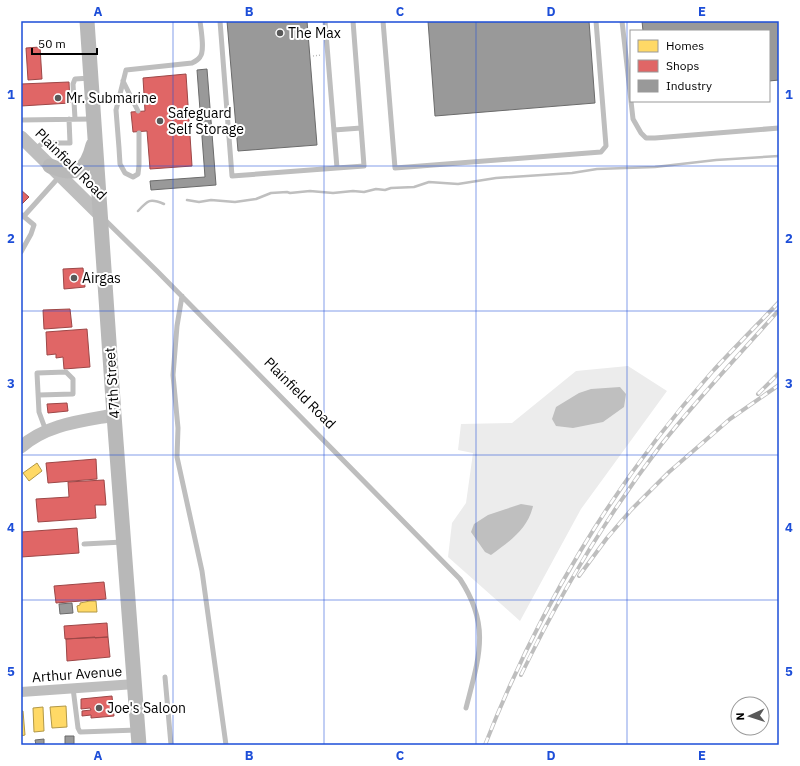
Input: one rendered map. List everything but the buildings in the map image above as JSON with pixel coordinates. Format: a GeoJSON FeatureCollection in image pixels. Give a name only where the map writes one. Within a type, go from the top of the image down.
{"type":"FeatureCollection","features":[{"type":"Feature","properties":{"kind":"main road","name":"47th Street"},"geometry":{"type":"LineString","coordinates":[[87,21],[114,415],[139,745]]}},
{"type":"Feature","properties":{"kind":"main road"},"geometry":{"type":"LineString","coordinates":[[55,171],[72,172],[81,168],[91,155],[95,141]]}},
{"type":"Feature","properties":{"kind":"street","name":"Plainfield Road"},"geometry":{"type":"LineString","coordinates":[[21,137],[100,215]]}},
{"type":"Feature","properties":{"kind":"street"},"geometry":{"type":"LineString","coordinates":[[22,444],[46,430],[72,422],[114,415]]}},
{"type":"Feature","properties":{"kind":"street","name":"Arthur Avenue"},"geometry":{"type":"LineString","coordinates":[[21,692],[135,684]]}},
{"type":"Feature","properties":{"kind":"lane"},"geometry":{"type":"LineString","coordinates":[[139,133],[138,174],[133,177],[125,173],[120,164],[116,110],[126,70],[192,63],[196,61],[200,57],[202,50],[200,21]]}},
{"type":"Feature","properties":{"kind":"lane"},"geometry":{"type":"LineString","coordinates":[[220,21],[232,176],[364,166],[353,21]]}},
{"type":"Feature","properties":{"kind":"lane"},"geometry":{"type":"LineString","coordinates":[[325,21],[337,168]]}},
{"type":"Feature","properties":{"kind":"lane"},"geometry":{"type":"LineString","coordinates":[[383,21],[395,168],[601,152],[606,146],[596,21]]}},
{"type":"Feature","properties":{"kind":"lane"},"geometry":{"type":"LineString","coordinates":[[622,21],[630,92]]}},
{"type":"Feature","properties":{"kind":"lane"},"geometry":{"type":"LineString","coordinates":[[34,150],[43,143],[70,143],[73,84],[75,79],[91,78]]}},
{"type":"Feature","properties":{"kind":"lane"},"geometry":{"type":"LineString","coordinates":[[123,81],[138,111]]}},
{"type":"Feature","properties":{"kind":"lane"},"geometry":{"type":"LineString","coordinates":[[631,102],[633,119],[641,133],[646,138],[779,128]]}},
{"type":"Feature","properties":{"kind":"lane"},"geometry":{"type":"LineString","coordinates":[[21,120],[93,118]]}},
{"type":"Feature","properties":{"kind":"lane"},"geometry":{"type":"LineString","coordinates":[[334,130],[361,128]]}},
{"type":"Feature","properties":{"kind":"lane"},"geometry":{"type":"LineString","coordinates":[[21,252],[31,234],[34,225],[22,215],[55,171]]}},
{"type":"Feature","properties":{"kind":"lane","name":"Plainfield Road"},"geometry":{"type":"LineString","coordinates":[[100,215],[460,578],[468,591],[475,608],[479,622],[480,638],[479,655],[466,708]]}},
{"type":"Feature","properties":{"kind":"lane"},"geometry":{"type":"LineString","coordinates":[[182,296],[177,326],[173,375],[178,428],[177,457],[202,570],[226,745]]}},
{"type":"Feature","properties":{"kind":"lane"},"geometry":{"type":"LineString","coordinates":[[39,395],[73,394],[73,379],[66,372],[37,373],[40,412],[46,430]]}},
{"type":"Feature","properties":{"kind":"lane"},"geometry":{"type":"LineString","coordinates":[[84,544],[124,542]]}},
{"type":"Feature","properties":{"kind":"lane"},"geometry":{"type":"LineString","coordinates":[[165,677],[171,745]]}},
{"type":"Feature","properties":{"kind":"lane"},"geometry":{"type":"LineString","coordinates":[[73,688],[78,728],[80,732],[138,729]]}},
{"type":"Feature","properties":{"kind":"shaded area"},"geometry":{"type":"Polygon","coordinates":[[[628,366],[667,391],[581,509],[520,621],[448,557],[452,523],[466,503],[473,453],[458,450],[461,424],[512,423],[576,371],[628,366]]]}},
{"type":"Feature","properties":{"kind":"shaded area"},"geometry":{"type":"Polygon","coordinates":[[[620,387],[626,394],[624,407],[603,422],[573,428],[556,426],[552,419],[556,407],[579,393],[591,389],[620,387]]]}},
{"type":"Feature","properties":{"kind":"shaded area"},"geometry":{"type":"Polygon","coordinates":[[[521,504],[533,506],[527,522],[511,540],[491,555],[485,552],[471,532],[474,524],[488,515],[521,504]]]}},
{"type":"Feature","properties":{"kind":"waterway"},"geometry":{"type":"LineString","coordinates":[[187,200],[199,202],[211,200],[235,202],[256,199],[271,193],[310,191],[333,193],[353,191],[364,192],[376,189],[385,190],[391,188],[414,187],[429,182],[458,184],[496,178],[572,173],[597,169],[655,167],[716,160],[779,156]]}},
{"type":"Feature","properties":{"kind":"waterway"},"geometry":{"type":"LineString","coordinates":[[138,211],[144,204],[150,201],[164,204]]}},
{"type":"Feature","properties":{"kind":"railway"},"geometry":{"type":"LineString","coordinates":[[485,745],[506,694],[529,645],[582,548],[612,502],[643,457],[712,372],[779,302]]}},
{"type":"Feature","properties":{"kind":"railway"},"geometry":{"type":"LineString","coordinates":[[521,675],[568,586],[621,500],[661,445],[689,410],[779,310]]}},
{"type":"Feature","properties":{"kind":"railway"},"geometry":{"type":"LineString","coordinates":[[758,394],[779,373]]}},
{"type":"Feature","properties":{"kind":"railway"},"geometry":{"type":"LineString","coordinates":[[579,576],[607,538],[631,510],[669,472],[730,419],[779,385]]}},
{"type":"Feature","properties":{"kind":"place","name":"The Max"},"geometry":{"type":"Point","coordinates":[280,33]}},
{"type":"Feature","properties":{"kind":"place","name":"Mr. Submarine"},"geometry":{"type":"Point","coordinates":[58,98]}},
{"type":"Feature","properties":{"kind":"place","name":"Safeguard Self Storage"},"geometry":{"type":"Point","coordinates":[160,121]}},
{"type":"Feature","properties":{"kind":"place","name":"Airgas"},"geometry":{"type":"Point","coordinates":[74,278]}},
{"type":"Feature","properties":{"kind":"place","name":"Joe's Saloon"},"geometry":{"type":"Point","coordinates":[99,708]}}]}
